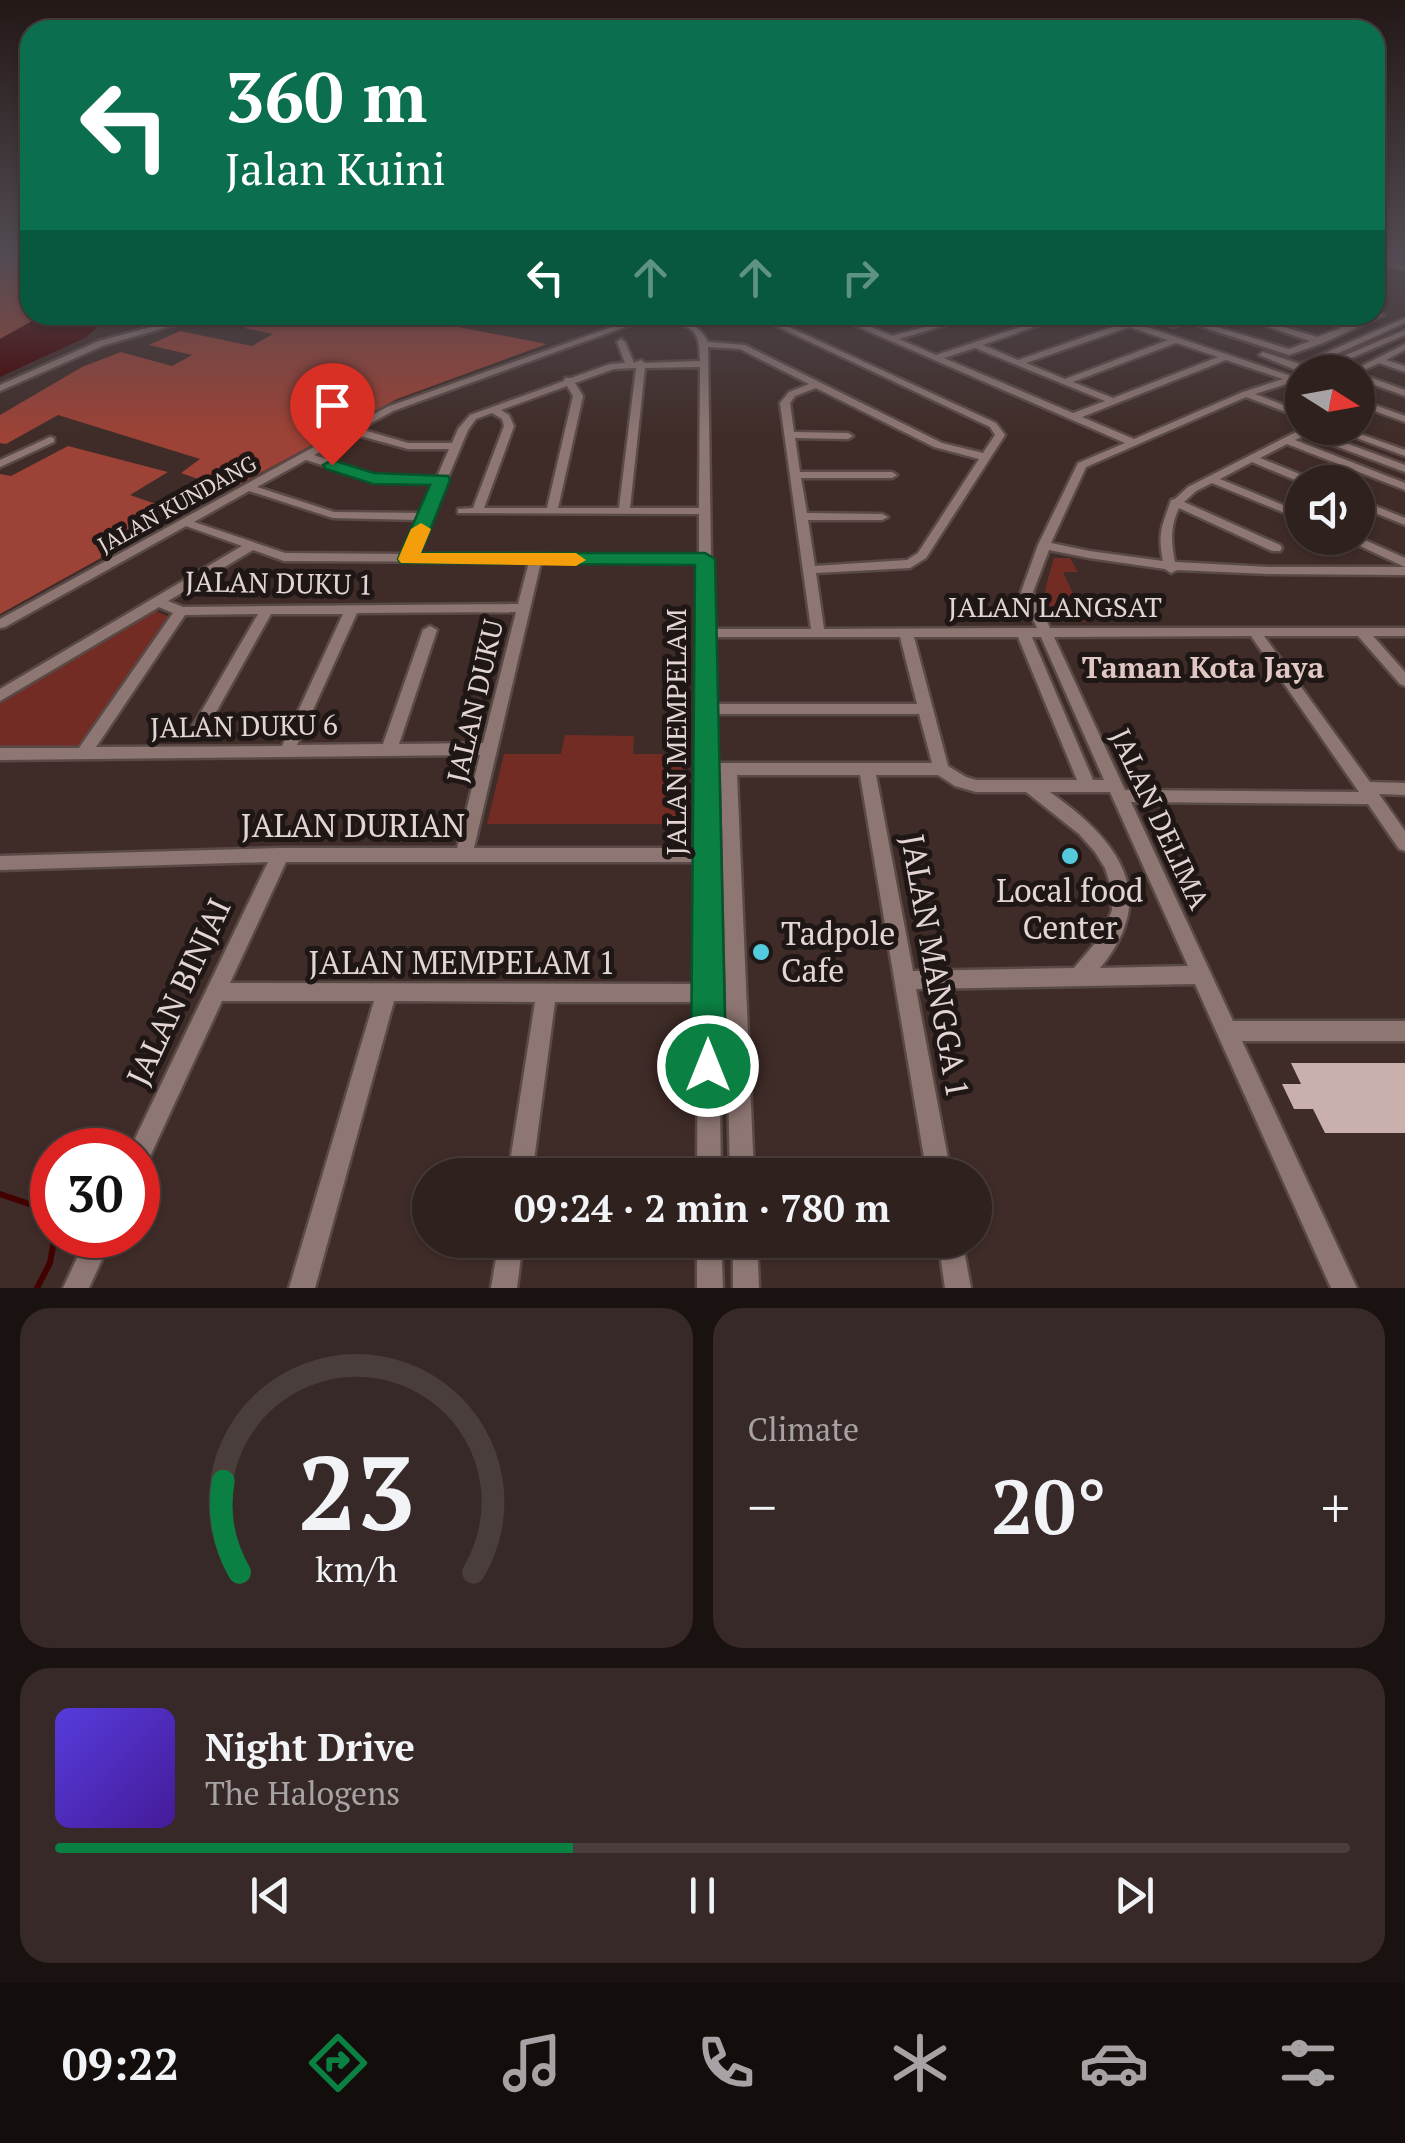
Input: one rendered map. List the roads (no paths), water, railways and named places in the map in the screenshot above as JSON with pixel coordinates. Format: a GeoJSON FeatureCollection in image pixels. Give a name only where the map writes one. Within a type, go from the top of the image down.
{"type":"FeatureCollection","features":[{"type":"Feature","properties":{"kind":"street"},"geometry":{"type":"LineString","coordinates":[[1355,355],[1404,324]]}},
{"type":"Feature","properties":{"kind":"street","name":"JALAN DELIMA"},"geometry":{"type":"LineString","coordinates":[[1329,355],[1404,324]]}},
{"type":"Feature","properties":{"kind":"street"},"geometry":{"type":"LineString","coordinates":[[0,388],[102,343],[168,325]]}},
{"type":"Feature","properties":{"kind":"street","name":"JALAN KUNDANG"},"geometry":{"type":"LineString","coordinates":[[0,624],[402,404],[626,325]]}},
{"type":"Feature","properties":{"kind":"street"},"geometry":{"type":"LineString","coordinates":[[689,325],[703,333],[704,344],[742,347],[938,445],[986,457]]}},
{"type":"Feature","properties":{"kind":"street"},"geometry":{"type":"LineString","coordinates":[[778,325],[993,425],[1000,435],[922,555],[910,564],[809,570]]}},
{"type":"Feature","properties":{"kind":"street"},"geometry":{"type":"LineString","coordinates":[[858,325],[1132,442]]}},
{"type":"Feature","properties":{"kind":"street"},"geometry":{"type":"LineString","coordinates":[[892,340],[942,325]]}},
{"type":"Feature","properties":{"kind":"street"},"geometry":{"type":"LineString","coordinates":[[936,358],[1035,325]]}},
{"type":"Feature","properties":{"kind":"street"},"geometry":{"type":"LineString","coordinates":[[1017,363],[1117,325]]}},
{"type":"Feature","properties":{"kind":"street"},"geometry":{"type":"LineString","coordinates":[[1142,325],[1226,357],[1285,372]]}},
{"type":"Feature","properties":{"kind":"street"},"geometry":{"type":"LineString","coordinates":[[1145,325],[1285,371]]}},
{"type":"Feature","properties":{"kind":"street"},"geometry":{"type":"LineString","coordinates":[[1175,325],[1285,366]]}},
{"type":"Feature","properties":{"kind":"street"},"geometry":{"type":"LineString","coordinates":[[1199,325],[1276,350],[1297,351],[1356,325]]}},
{"type":"Feature","properties":{"kind":"street"},"geometry":{"type":"LineString","coordinates":[[1270,325],[1320,341]]}},
{"type":"Feature","properties":{"kind":"street"},"geometry":{"type":"LineString","coordinates":[[1340,325],[1350,328]]}},
{"type":"Feature","properties":{"kind":"street"},"geometry":{"type":"LineString","coordinates":[[1065,382],[1176,340]]}},
{"type":"Feature","properties":{"kind":"street"},"geometry":{"type":"LineString","coordinates":[[621,342],[635,364],[624,511]]}},
{"type":"Feature","properties":{"kind":"street","name":"JALAN MEMPELAM"},"geometry":{"type":"LineString","coordinates":[[704,344],[709,1158]]}},
{"type":"Feature","properties":{"kind":"street"},"geometry":{"type":"LineString","coordinates":[[975,346],[1112,402]]}},
{"type":"Feature","properties":{"kind":"street"},"geometry":{"type":"LineString","coordinates":[[1377,360],[1405,347]]}},
{"type":"Feature","properties":{"kind":"street"},"geometry":{"type":"LineString","coordinates":[[1073,417],[1226,357]]}},
{"type":"Feature","properties":{"kind":"street"},"geometry":{"type":"LineString","coordinates":[[1274,359],[1285,359]]}},
{"type":"Feature","properties":{"kind":"street"},"geometry":{"type":"LineString","coordinates":[[1377,360],[1405,369]]}},
{"type":"Feature","properties":{"kind":"street"},"geometry":{"type":"LineString","coordinates":[[408,559],[456,446],[473,416],[568,380],[635,364],[704,364]]}},
{"type":"Feature","properties":{"kind":"street"},"geometry":{"type":"LineString","coordinates":[[552,511],[578,396],[568,380]]}},
{"type":"Feature","properties":{"kind":"street","name":"JALAN DELIMA"},"geometry":{"type":"LineString","coordinates":[[1285,380],[1082,465],[1027,592],[1344,1288]]}},
{"type":"Feature","properties":{"kind":"street"},"geometry":{"type":"LineString","coordinates":[[1375,382],[1405,394]]}},
{"type":"Feature","properties":{"kind":"street"},"geometry":{"type":"LineString","coordinates":[[818,384],[792,394],[784,404],[818,632]]}},
{"type":"Feature","properties":{"kind":"street"},"geometry":{"type":"LineString","coordinates":[[1246,394],[1285,409]]}},
{"type":"Feature","properties":{"kind":"street"},"geometry":{"type":"LineString","coordinates":[[1375,396],[1405,406]]}},
{"type":"Feature","properties":{"kind":"street"},"geometry":{"type":"LineString","coordinates":[[1375,408],[1405,419]]}},
{"type":"Feature","properties":{"kind":"street"},"geometry":{"type":"LineString","coordinates":[[476,512],[509,426],[506,417],[492,409]]}},
{"type":"Feature","properties":{"kind":"street"},"geometry":{"type":"LineString","coordinates":[[351,430],[408,446],[456,446]]}},
{"type":"Feature","properties":{"kind":"street"},"geometry":{"type":"LineString","coordinates":[[789,435],[848,436]]}},
{"type":"Feature","properties":{"kind":"street"},"geometry":{"type":"LineString","coordinates":[[0,464],[50,440]]}},
{"type":"Feature","properties":{"kind":"street"},"geometry":{"type":"LineString","coordinates":[[1171,568],[1166,542],[1175,502],[1285,442]]}},
{"type":"Feature","properties":{"kind":"street"},"geometry":{"type":"LineString","coordinates":[[1375,442],[1405,453]]}},
{"type":"Feature","properties":{"kind":"street"},"geometry":{"type":"LineString","coordinates":[[1297,445],[1405,487]]}},
{"type":"Feature","properties":{"kind":"street"},"geometry":{"type":"LineString","coordinates":[[1347,445],[1405,469]]}},
{"type":"Feature","properties":{"kind":"street"},"geometry":{"type":"LineString","coordinates":[[305,456],[373,478],[442,480]]}},
{"type":"Feature","properties":{"kind":"street"},"geometry":{"type":"LineString","coordinates":[[1253,459],[1285,472]]}},
{"type":"Feature","properties":{"kind":"street"},"geometry":{"type":"LineString","coordinates":[[795,475],[892,475]]}},
{"type":"Feature","properties":{"kind":"street"},"geometry":{"type":"LineString","coordinates":[[1212,479],[1285,511]]}},
{"type":"Feature","properties":{"kind":"street"},"geometry":{"type":"LineString","coordinates":[[248,487],[333,514],[426,517]]}},
{"type":"Feature","properties":{"kind":"street"},"geometry":{"type":"LineString","coordinates":[[1175,502],[1276,548]]}},
{"type":"Feature","properties":{"kind":"street"},"geometry":{"type":"LineString","coordinates":[[1375,509],[1405,522]]}},
{"type":"Feature","properties":{"kind":"street"},"geometry":{"type":"LineString","coordinates":[[462,512],[705,511]]}},
{"type":"Feature","properties":{"kind":"street"},"geometry":{"type":"LineString","coordinates":[[801,516],[882,517]]}},
{"type":"Feature","properties":{"kind":"street"},"geometry":{"type":"LineString","coordinates":[[184,522],[284,558],[705,559]]}},
{"type":"Feature","properties":{"kind":"street"},"geometry":{"type":"LineString","coordinates":[[0,696],[250,546]]}},
{"type":"Feature","properties":{"kind":"street"},"geometry":{"type":"LineString","coordinates":[[1044,546],[1100,560],[1171,568],[1405,572]]}},
{"type":"Feature","properties":{"kind":"street"},"geometry":{"type":"LineString","coordinates":[[1375,550],[1405,563]]}},
{"type":"Feature","properties":{"kind":"street","name":"JALAN DUKU"},"geometry":{"type":"LineString","coordinates":[[464,854],[536,560]]}},
{"type":"Feature","properties":{"kind":"street","name":"JALAN DUKU 1"},"geometry":{"type":"LineString","coordinates":[[156,602],[181,611],[522,608]]}},
{"type":"Feature","properties":{"kind":"street"},"geometry":{"type":"LineString","coordinates":[[202,726],[267,610]]}},
{"type":"Feature","properties":{"kind":"street"},"geometry":{"type":"LineString","coordinates":[[288,751],[352,610]]}},
{"type":"Feature","properties":{"kind":"street"},"geometry":{"type":"LineString","coordinates":[[84,753],[181,611]]}},
{"type":"Feature","properties":{"kind":"street"},"geometry":{"type":"LineString","coordinates":[[389,750],[430,630]]}},
{"type":"Feature","properties":{"kind":"street"},"geometry":{"type":"LineString","coordinates":[[906,632],[941,769]]}},
{"type":"Feature","properties":{"kind":"street","name":"JALAN DELIMA"},"geometry":{"type":"LineString","coordinates":[[1023,632],[1087,785]]}},
{"type":"Feature","properties":{"kind":"street"},"geometry":{"type":"LineString","coordinates":[[1362,632],[1405,680]]}},
{"type":"Feature","properties":{"kind":"street","name":"JALAN LANGSAT"},"geometry":{"type":"LineString","coordinates":[[706,633],[1405,632]]}},
{"type":"Feature","properties":{"kind":"street"},"geometry":{"type":"LineString","coordinates":[[1255,633],[1405,844]]}},
{"type":"Feature","properties":{"kind":"street"},"geometry":{"type":"LineString","coordinates":[[706,708],[925,709]]}},
{"type":"Feature","properties":{"kind":"street","name":"JALAN DUKU 6"},"geometry":{"type":"LineString","coordinates":[[0,754],[489,748]]}},
{"type":"Feature","properties":{"kind":"street"},"geometry":{"type":"LineString","coordinates":[[706,769],[941,769],[976,786],[1087,785],[1117,791],[1369,793],[1405,789]]}},
{"type":"Feature","properties":{"kind":"street","name":"JALAN MEMPELAM"},"geometry":{"type":"LineString","coordinates":[[729,770],[741,1158]]}},
{"type":"Feature","properties":{"kind":"street","name":"JALAN MANGGA 1"},"geometry":{"type":"LineString","coordinates":[[867,770],[936,1158]]}},
{"type":"Feature","properties":{"kind":"street"},"geometry":{"type":"LineString","coordinates":[[1028,786],[1080,822],[1096,839],[1116,873],[1120,909],[1115,931],[1079,977]]}},
{"type":"Feature","properties":{"kind":"street","name":"JALAN DURIAN"},"geometry":{"type":"LineString","coordinates":[[0,862],[280,855],[707,855]]}},
{"type":"Feature","properties":{"kind":"street","name":"JALAN BINJAI"},"geometry":{"type":"LineString","coordinates":[[152,1128],[280,855]]}},
{"type":"Feature","properties":{"kind":"street"},"geometry":{"type":"LineString","coordinates":[[905,980],[1202,976]]}},
{"type":"Feature","properties":{"kind":"street","name":"JALAN MEMPELAM 1"},"geometry":{"type":"LineString","coordinates":[[215,992],[708,993]]}},
{"type":"Feature","properties":{"kind":"street"},"geometry":{"type":"LineString","coordinates":[[302,1288],[386,992]]}},
{"type":"Feature","properties":{"kind":"street"},"geometry":{"type":"LineString","coordinates":[[522,1158],[546,993]]}},
{"type":"Feature","properties":{"kind":"street"},"geometry":{"type":"LineString","coordinates":[[1227,1031],[1405,1030]]}},
{"type":"Feature","properties":{"kind":"street"},"geometry":{"type":"LineString","coordinates":[[76,1288],[90,1258]]}},
{"type":"Feature","properties":{"kind":"street"},"geometry":{"type":"LineString","coordinates":[[504,1288],[508,1258]]}},
{"type":"Feature","properties":{"kind":"street"},"geometry":{"type":"LineString","coordinates":[[710,1258],[710,1288]]}},
{"type":"Feature","properties":{"kind":"street"},"geometry":{"type":"LineString","coordinates":[[745,1258],[746,1288]]}},
{"type":"Feature","properties":{"kind":"street"},"geometry":{"type":"LineString","coordinates":[[953,1258],[958,1288]]}},
{"type":"Feature","properties":{"kind":"waterway"},"geometry":{"type":"LineString","coordinates":[[0,1194],[30,1204]]}},
{"type":"Feature","properties":{"kind":"waterway"},"geometry":{"type":"LineString","coordinates":[[37,1288],[51,1258]]}},
{"type":"Feature","properties":{"kind":"place","name":"Local food Center"},"geometry":{"type":"Point","coordinates":[1070,856]}},
{"type":"Feature","properties":{"kind":"place","name":"Tadpole Cafe"},"geometry":{"type":"Point","coordinates":[761,952]}},
{"type":"Feature","properties":{"kind":"district","name":"Taman Kota Jaya"},"geometry":{"type":"Point","coordinates":[1203,668]}}]}
